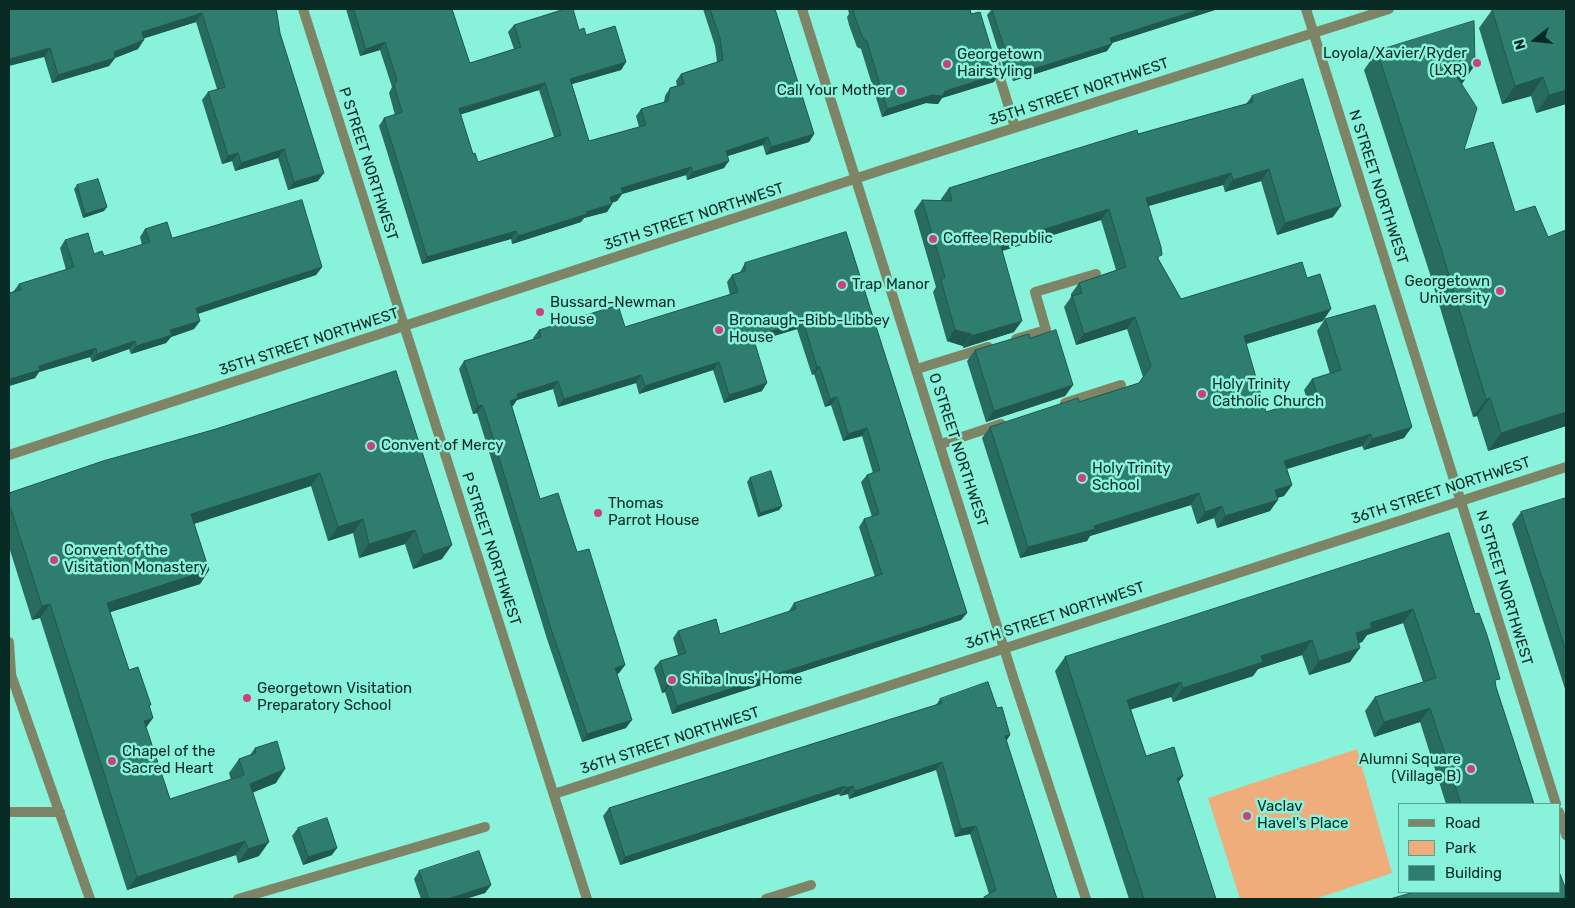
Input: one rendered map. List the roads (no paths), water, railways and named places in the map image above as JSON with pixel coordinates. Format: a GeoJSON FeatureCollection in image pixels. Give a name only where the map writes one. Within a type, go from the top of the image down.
{"type":"FeatureCollection","features":[{"type":"Feature","properties":{"kind":"street","name":"P STREET NORTHWEST"},"geometry":{"type":"LineString","coordinates":[[303,9],[588,899]]}},
{"type":"Feature","properties":{"kind":"street","name":"O STREET NORTHWEST"},"geometry":{"type":"LineString","coordinates":[[802,9],[1086,899]]}},
{"type":"Feature","properties":{"kind":"street","name":"N STREET NORTHWEST"},"geometry":{"type":"LineString","coordinates":[[1306,9],[1556,803]]}},
{"type":"Feature","properties":{"kind":"street","name":"35TH STREET NORTHWEST"},"geometry":{"type":"LineString","coordinates":[[9,455],[856,178],[1389,9]]}},
{"type":"Feature","properties":{"kind":"street"},"geometry":{"type":"LineString","coordinates":[[993,55],[1015,128]]}},
{"type":"Feature","properties":{"kind":"street"},"geometry":{"type":"LineString","coordinates":[[917,368],[1046,330],[1035,292],[1096,274]]}},
{"type":"Feature","properties":{"kind":"street"},"geometry":{"type":"LineString","coordinates":[[1056,406],[1121,385]]}},
{"type":"Feature","properties":{"kind":"street"},"geometry":{"type":"LineString","coordinates":[[941,444],[1010,421]]}},
{"type":"Feature","properties":{"kind":"street","name":"36TH STREET NORTHWEST"},"geometry":{"type":"LineString","coordinates":[[554,794],[1566,467]]}},
{"type":"Feature","properties":{"kind":"street"},"geometry":{"type":"LineString","coordinates":[[9,642],[10,671],[90,899]]}},
{"type":"Feature","properties":{"kind":"street"},"geometry":{"type":"LineString","coordinates":[[9,812],[60,812]]}},
{"type":"Feature","properties":{"kind":"street"},"geometry":{"type":"LineString","coordinates":[[1560,815],[1566,836]]}},
{"type":"Feature","properties":{"kind":"street"},"geometry":{"type":"LineString","coordinates":[[238,899],[485,827]]}},
{"type":"Feature","properties":{"kind":"street"},"geometry":{"type":"LineString","coordinates":[[766,899],[811,885]]}},
{"type":"Feature","properties":{"kind":"place","name":"Loyola/Xavier/Ryder (LXR)"},"geometry":{"type":"Point","coordinates":[1477,63]}},
{"type":"Feature","properties":{"kind":"place","name":"Georgetown Hairstyling"},"geometry":{"type":"Point","coordinates":[947,64]}},
{"type":"Feature","properties":{"kind":"place","name":"Call Your Mother"},"geometry":{"type":"Point","coordinates":[901,91]}},
{"type":"Feature","properties":{"kind":"place","name":"Coffee Republic"},"geometry":{"type":"Point","coordinates":[933,239]}},
{"type":"Feature","properties":{"kind":"place","name":"Trap Manor"},"geometry":{"type":"Point","coordinates":[842,285]}},
{"type":"Feature","properties":{"kind":"place","name":"Georgetown University"},"geometry":{"type":"Point","coordinates":[1500,291]}},
{"type":"Feature","properties":{"kind":"place","name":"Bussard-Newman House"},"geometry":{"type":"Point","coordinates":[540,312]}},
{"type":"Feature","properties":{"kind":"place","name":"Bronaugh-Bibb-Libbey House"},"geometry":{"type":"Point","coordinates":[719,330]}},
{"type":"Feature","properties":{"kind":"place","name":"Holy Trinity Catholic Church"},"geometry":{"type":"Point","coordinates":[1202,394]}},
{"type":"Feature","properties":{"kind":"place","name":"Convent of Mercy"},"geometry":{"type":"Point","coordinates":[371,446]}},
{"type":"Feature","properties":{"kind":"place","name":"Holy Trinity School"},"geometry":{"type":"Point","coordinates":[1082,478]}},
{"type":"Feature","properties":{"kind":"place","name":"Thomas Parrot House"},"geometry":{"type":"Point","coordinates":[598,513]}},
{"type":"Feature","properties":{"kind":"place","name":"Convent of the Visitation Monastery"},"geometry":{"type":"Point","coordinates":[54,560]}},
{"type":"Feature","properties":{"kind":"place","name":"Shiba Inus' Home"},"geometry":{"type":"Point","coordinates":[672,680]}},
{"type":"Feature","properties":{"kind":"place","name":"Georgetown Visitation Preparatory School"},"geometry":{"type":"Point","coordinates":[247,698]}},
{"type":"Feature","properties":{"kind":"place","name":"Chapel of the Sacred Heart"},"geometry":{"type":"Point","coordinates":[112,761]}},
{"type":"Feature","properties":{"kind":"place","name":"Alumni Square (Village B)"},"geometry":{"type":"Point","coordinates":[1471,769]}},
{"type":"Feature","properties":{"kind":"place","name":"Vaclav Havel's Place"},"geometry":{"type":"Point","coordinates":[1247,816]}}]}
